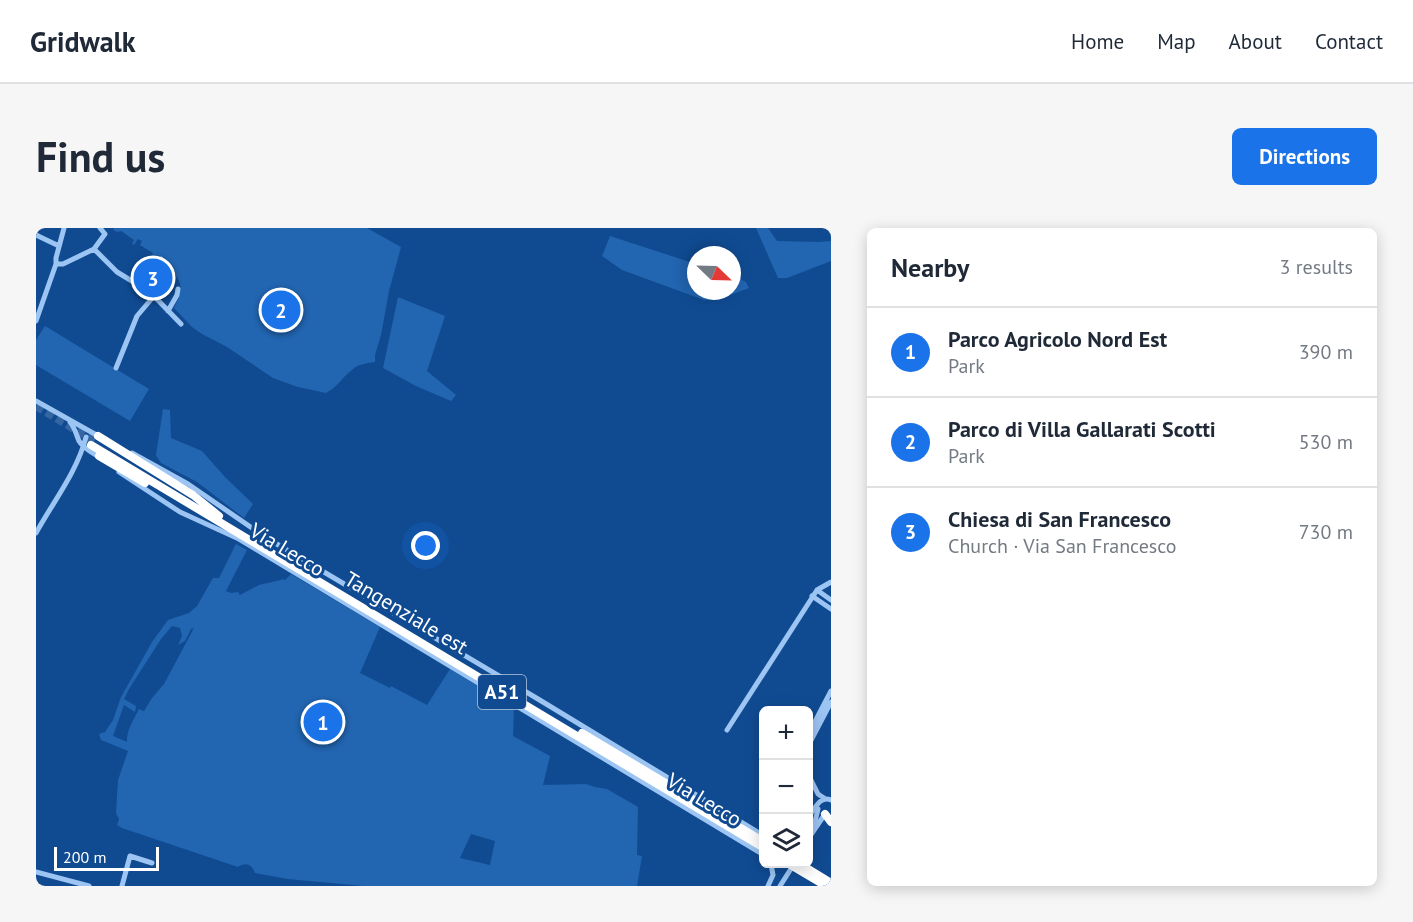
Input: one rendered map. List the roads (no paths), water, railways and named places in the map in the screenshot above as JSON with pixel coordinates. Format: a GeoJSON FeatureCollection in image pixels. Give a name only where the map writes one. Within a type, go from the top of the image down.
{"type":"FeatureCollection","features":[{"type":"Feature","properties":{"kind":"highway","name":"Tangenziale est"},"geometry":{"type":"LineString","coordinates":[[89,443],[759,839]]}},
{"type":"Feature","properties":{"kind":"highway"},"geometry":{"type":"LineString","coordinates":[[89,443],[191,510],[219,519]]}},
{"type":"Feature","properties":{"kind":"highway","name":"Tangenziale est"},"geometry":{"type":"LineString","coordinates":[[219,519],[759,845]]}},
{"type":"Feature","properties":{"kind":"highway"},"geometry":{"type":"LineString","coordinates":[[822,809],[831,822]]}},
{"type":"Feature","properties":{"kind":"highway"},"geometry":{"type":"LineString","coordinates":[[796,868],[825,886]]}},
{"type":"Feature","properties":{"kind":"highway"},"geometry":{"type":"LineString","coordinates":[[807,868],[831,883]]}},
{"type":"Feature","properties":{"kind":"street"},"geometry":{"type":"LineString","coordinates":[[36,321],[56,264],[64,228]]}},
{"type":"Feature","properties":{"kind":"street"},"geometry":{"type":"LineString","coordinates":[[56,264],[63,264],[94,249],[105,234],[100,228]]}},
{"type":"Feature","properties":{"kind":"street"},"geometry":{"type":"LineString","coordinates":[[36,235],[59,246]]}},
{"type":"Feature","properties":{"kind":"street"},"geometry":{"type":"LineString","coordinates":[[94,249],[117,272],[152,294],[181,324]]}},
{"type":"Feature","properties":{"kind":"street"},"geometry":{"type":"LineString","coordinates":[[116,368],[137,316],[152,294],[161,259]]}},
{"type":"Feature","properties":{"kind":"street"},"geometry":{"type":"LineString","coordinates":[[168,311],[178,289]]}},
{"type":"Feature","properties":{"kind":"street","name":"Via Lecco"},"geometry":{"type":"LineString","coordinates":[[36,401],[84,429],[89,443]]}},
{"type":"Feature","properties":{"kind":"street","name":"Via Lecco"},"geometry":{"type":"LineString","coordinates":[[66,419],[120,472],[180,512],[239,539],[759,852]]}},
{"type":"Feature","properties":{"kind":"street"},"geometry":{"type":"LineString","coordinates":[[84,429],[78,431],[89,443]]}},
{"type":"Feature","properties":{"kind":"street","name":"Via Lecco"},"geometry":{"type":"LineString","coordinates":[[84,429],[86,437],[81,439],[188,484],[265,537],[759,833]]}},
{"type":"Feature","properties":{"kind":"street"},"geometry":{"type":"LineString","coordinates":[[79,457],[85,452],[89,443]]}},
{"type":"Feature","properties":{"kind":"street"},"geometry":{"type":"LineString","coordinates":[[36,533],[89,443]]}},
{"type":"Feature","properties":{"kind":"street"},"geometry":{"type":"LineString","coordinates":[[727,730],[812,596],[817,590],[831,582]]}},
{"type":"Feature","properties":{"kind":"street"},"geometry":{"type":"LineString","coordinates":[[817,590],[831,600]]}},
{"type":"Feature","properties":{"kind":"street"},"geometry":{"type":"LineString","coordinates":[[812,596],[831,609]]}},
{"type":"Feature","properties":{"kind":"street"},"geometry":{"type":"LineString","coordinates":[[813,725],[831,691]]}},
{"type":"Feature","properties":{"kind":"street"},"geometry":{"type":"LineString","coordinates":[[813,736],[831,702]]}},
{"type":"Feature","properties":{"kind":"street"},"geometry":{"type":"LineString","coordinates":[[813,784],[818,794],[831,800]]}},
{"type":"Feature","properties":{"kind":"street"},"geometry":{"type":"LineString","coordinates":[[813,792],[822,809]]}},
{"type":"Feature","properties":{"kind":"street"},"geometry":{"type":"LineString","coordinates":[[813,831],[824,798]]}},
{"type":"Feature","properties":{"kind":"street"},"geometry":{"type":"LineString","coordinates":[[122,886],[130,856],[152,863]]}},
{"type":"Feature","properties":{"kind":"street"},"geometry":{"type":"LineString","coordinates":[[768,886],[772,875],[771,868]]}},
{"type":"Feature","properties":{"kind":"street"},"geometry":{"type":"LineString","coordinates":[[780,886],[792,868]]}},
{"type":"Feature","properties":{"kind":"street"},"geometry":{"type":"LineString","coordinates":[[36,872],[66,883],[89,886]]}},
{"type":"Feature","properties":{"kind":"tunnel"},"geometry":{"type":"LineString","coordinates":[[36,406],[97,443]]}},
{"type":"Feature","properties":{"kind":"place","name":"Chiesa di San Francesco"},"geometry":{"type":"Point","coordinates":[153,278]}},
{"type":"Feature","properties":{"kind":"place","name":"Parco di Villa Gallarati Scotti"},"geometry":{"type":"Point","coordinates":[281,310]}},
{"type":"Feature","properties":{"kind":"place","name":"Parco Agricolo Nord Est"},"geometry":{"type":"Point","coordinates":[323,722]}}]}
